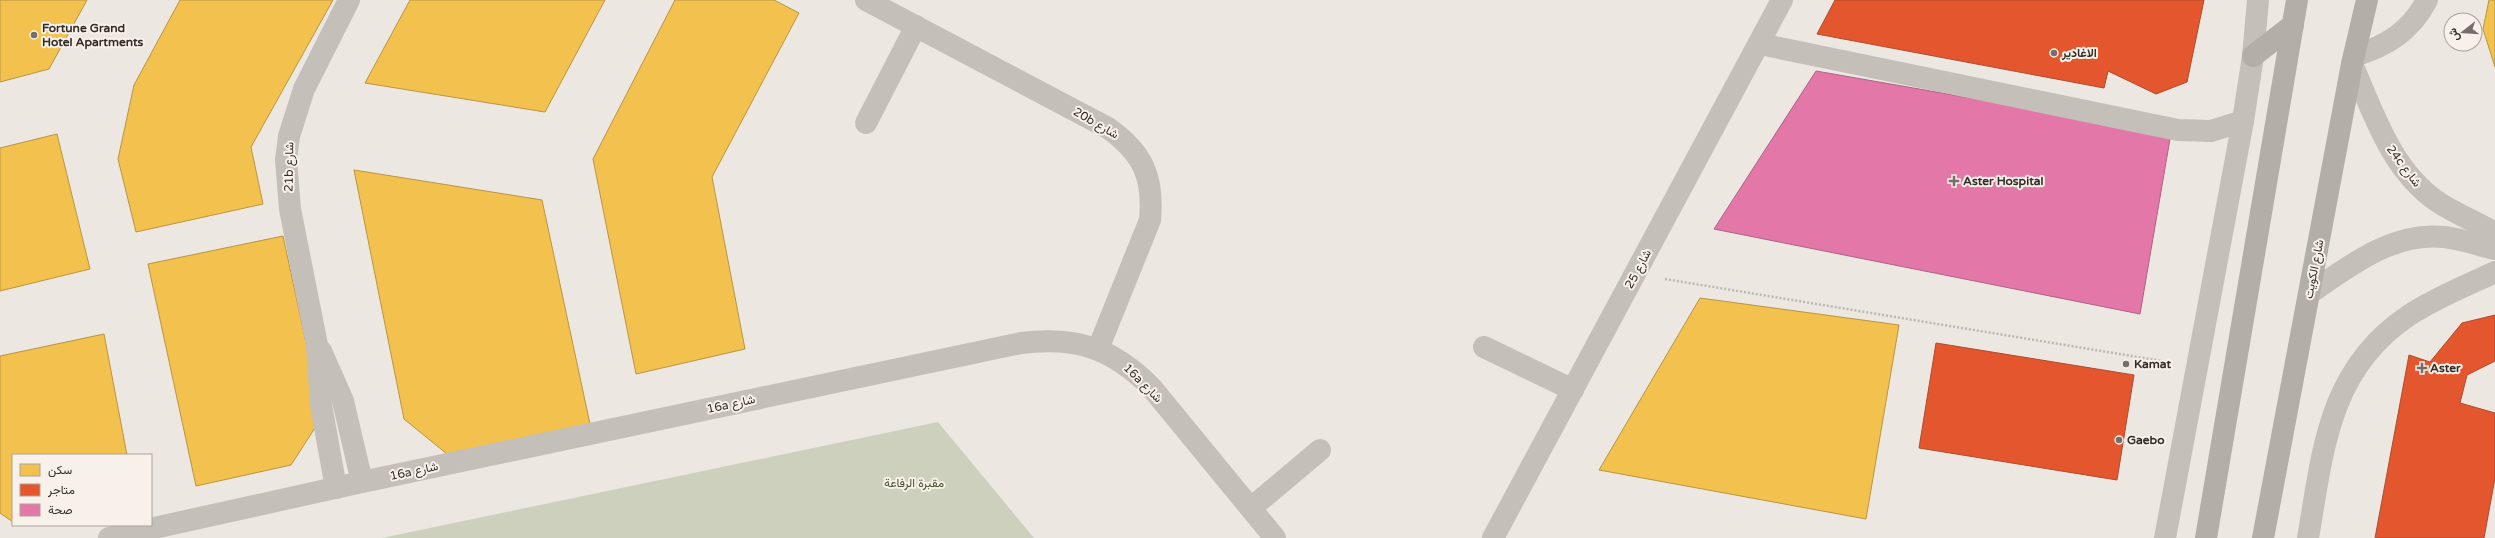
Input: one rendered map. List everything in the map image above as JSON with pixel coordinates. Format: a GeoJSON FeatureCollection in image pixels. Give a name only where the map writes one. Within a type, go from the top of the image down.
{"type":"FeatureCollection","features":[{"type":"Feature","properties":{"kind":"main road"},"geometry":{"type":"LineString","coordinates":[[2206,538],[2297,0]]}},
{"type":"Feature","properties":{"kind":"main road","name":"شارع الكويت"},"geometry":{"type":"LineString","coordinates":[[2263,538],[2353,60],[2367,0]]}},
{"type":"Feature","properties":{"kind":"main road"},"geometry":{"type":"LineString","coordinates":[[2253,56],[2293,25]]}},
{"type":"Feature","properties":{"kind":"street","name":"21b شارع"},"geometry":{"type":"LineString","coordinates":[[336,488],[321,405],[317,345],[290,209],[286,160],[289,136],[304,89],[349,0]]}},
{"type":"Feature","properties":{"kind":"street","name":"20b شارع"},"geometry":{"type":"LineString","coordinates":[[866,0],[1108,128],[1126,141],[1139,158],[1148,177],[1152,198],[1150,220],[1098,349]]}},
{"type":"Feature","properties":{"kind":"street","name":"شارع 25"},"geometry":{"type":"LineString","coordinates":[[1494,538],[1760,44],[1782,0]]}},
{"type":"Feature","properties":{"kind":"street"},"geometry":{"type":"LineString","coordinates":[[2165,538],[2243,121],[2253,56],[2258,0]]}},
{"type":"Feature","properties":{"kind":"street"},"geometry":{"type":"LineString","coordinates":[[2353,60],[2392,41],[2408,28],[2427,0]]}},
{"type":"Feature","properties":{"kind":"street"},"geometry":{"type":"LineString","coordinates":[[866,122],[916,26]]}},
{"type":"Feature","properties":{"kind":"street"},"geometry":{"type":"LineString","coordinates":[[1760,44],[2178,130],[2211,131],[2243,121]]}},
{"type":"Feature","properties":{"kind":"street","name":"24c شارع"},"geometry":{"type":"LineString","coordinates":[[2353,60],[2386,142],[2408,175],[2438,202],[2495,233]]}},
{"type":"Feature","properties":{"kind":"street"},"geometry":{"type":"LineString","coordinates":[[2310,293],[2369,253],[2413,238],[2444,237],[2495,249]]}},
{"type":"Feature","properties":{"kind":"street"},"geometry":{"type":"LineString","coordinates":[[2308,538],[2324,440],[2341,392],[2354,371],[2369,350],[2407,316],[2428,303],[2495,272]]}},
{"type":"Feature","properties":{"kind":"street","name":"16a شارع"},"geometry":{"type":"LineString","coordinates":[[109,538],[362,482],[1021,344],[1053,340],[1072,342],[1098,349],[1117,358],[1151,387],[1276,538]]}},
{"type":"Feature","properties":{"kind":"street","name":"21b شارع"},"geometry":{"type":"LineString","coordinates":[[317,345],[337,383],[343,401],[362,482]]}},
{"type":"Feature","properties":{"kind":"street"},"geometry":{"type":"LineString","coordinates":[[1484,347],[1573,390]]}},
{"type":"Feature","properties":{"kind":"street"},"geometry":{"type":"LineString","coordinates":[[1251,508],[1320,450]]}},
{"type":"Feature","properties":{"kind":"path"},"geometry":{"type":"LineString","coordinates":[[1635,274],[2197,366]]}},
{"type":"Feature","properties":{"kind":"green space","name":"مقبرة الرفاعة"},"geometry":{"type":"Polygon","coordinates":[[[938,422],[1034,538],[382,538],[938,422]]]}},
{"type":"Feature","properties":{"kind":"building: سكن","name":"Fortune Grand Hotel Apartments"},"geometry":{"type":"Polygon","coordinates":[[[0,0],[87,0],[49,69],[0,82],[0,0]]]}},
{"type":"Feature","properties":{"kind":"building: سكن"},"geometry":{"type":"Polygon","coordinates":[[[180,0],[333,0],[251,147],[263,204],[136,232],[118,159],[134,85],[180,0]]]}},
{"type":"Feature","properties":{"kind":"building: سكن"},"geometry":{"type":"Polygon","coordinates":[[[410,0],[605,0],[545,112],[365,83],[410,0]]]}},
{"type":"Feature","properties":{"kind":"building: سكن"},"geometry":{"type":"Polygon","coordinates":[[[675,0],[774,0],[799,13],[712,177],[745,349],[636,374],[593,159],[675,0]]]}},
{"type":"Feature","properties":{"kind":"building: سكن"},"geometry":{"type":"Polygon","coordinates":[[[2489,0],[2495,0],[2495,67],[2483,29],[2489,0]]]}},
{"type":"Feature","properties":{"kind":"building: سكن"},"geometry":{"type":"Polygon","coordinates":[[[57,134],[90,269],[0,291],[0,148],[57,134]]]}},
{"type":"Feature","properties":{"kind":"building: سكن"},"geometry":{"type":"Polygon","coordinates":[[[354,170],[542,200],[590,424],[447,454],[404,419],[354,170]]]}},
{"type":"Feature","properties":{"kind":"building: سكن"},"geometry":{"type":"Polygon","coordinates":[[[283,236],[322,417],[291,465],[196,486],[148,264],[283,236]]]}},
{"type":"Feature","properties":{"kind":"building: سكن"},"geometry":{"type":"Polygon","coordinates":[[[1700,298],[1899,325],[1866,519],[1599,470],[1700,298]]]}},
{"type":"Feature","properties":{"kind":"building: سكن"},"geometry":{"type":"Polygon","coordinates":[[[104,334],[127,454],[12,454],[12,521],[0,513],[0,356],[104,334]]]}},
{"type":"Feature","properties":{"kind":"building: متاجر","name":"الاغادیر"},"geometry":{"type":"Polygon","coordinates":[[[1835,0],[2204,0],[2187,82],[2156,94],[2108,71],[2104,88],[1817,34],[1835,0]]]}},
{"type":"Feature","properties":{"kind":"building: متاجر"},"geometry":{"type":"Polygon","coordinates":[[[2495,315],[2495,361],[2467,375],[2460,403],[2495,413],[2495,478],[2484,538],[2375,538],[2409,355],[2430,362],[2462,323],[2495,315]]]}},
{"type":"Feature","properties":{"kind":"building: متاجر"},"geometry":{"type":"Polygon","coordinates":[[[1936,343],[2134,375],[2117,480],[1919,448],[1936,343]]]}},
{"type":"Feature","properties":{"kind":"building: صحة","name":"Aster Hospital"},"geometry":{"type":"Polygon","coordinates":[[[1816,71],[2171,133],[2140,314],[1714,229],[1816,71]]]}},
{"type":"Feature","properties":{"kind":"place","name":"Fortune Grand Hotel Apartments"},"geometry":{"type":"Point","coordinates":[34,35]}},
{"type":"Feature","properties":{"kind":"place","name":"الاغادیر"},"geometry":{"type":"Point","coordinates":[2054,53]}},
{"type":"Feature","properties":{"kind":"place","name":"Aster Hospital"},"geometry":{"type":"Point","coordinates":[1954,181]}},
{"type":"Feature","properties":{"kind":"place","name":"Kamat"},"geometry":{"type":"Point","coordinates":[2126,364]}},
{"type":"Feature","properties":{"kind":"place","name":"Aster"},"geometry":{"type":"Point","coordinates":[2422,368]}},
{"type":"Feature","properties":{"kind":"place","name":"Gaebo"},"geometry":{"type":"Point","coordinates":[2119,440]}}]}
